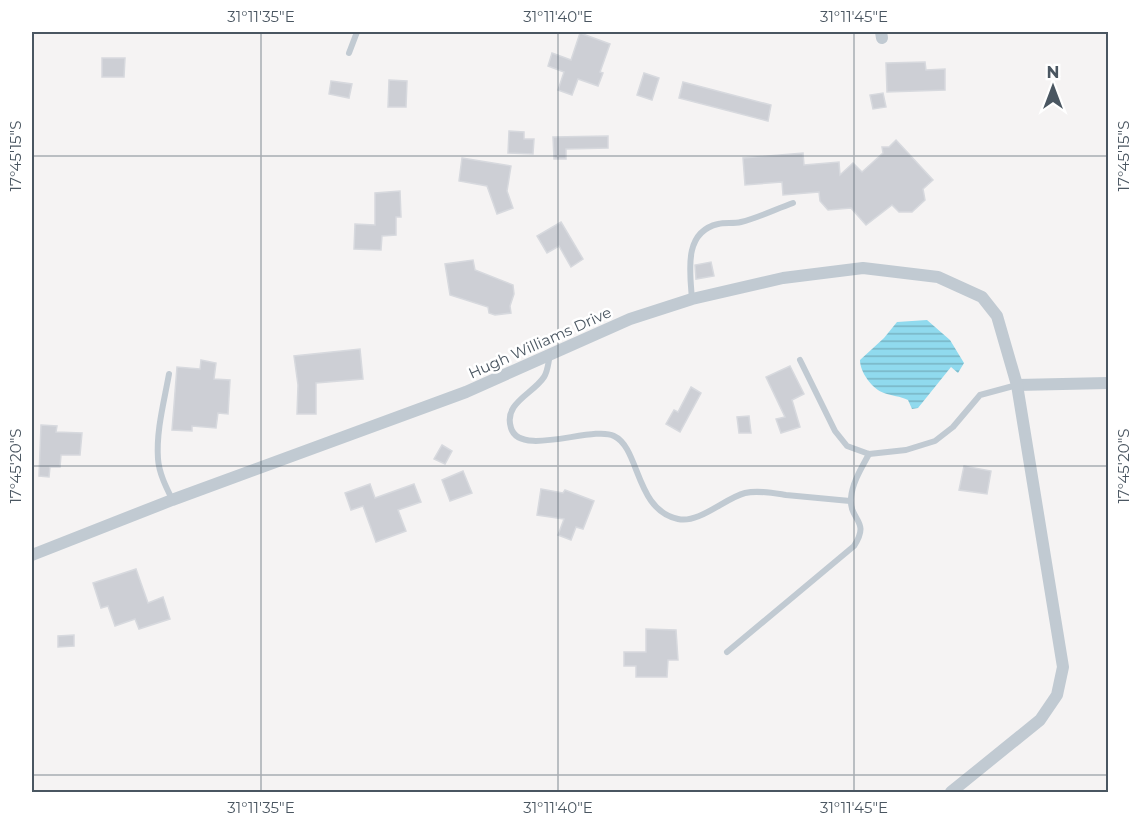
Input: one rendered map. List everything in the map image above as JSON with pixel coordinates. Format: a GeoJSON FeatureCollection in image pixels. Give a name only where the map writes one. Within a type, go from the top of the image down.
{"type":"FeatureCollection","features":[{"type":"Feature","properties":{"kind":"street","name":"Hugh Williams Drive"},"geometry":{"type":"LineString","coordinates":[[32,555],[172,500],[466,392],[630,319],[692,298],[783,278],[863,268],[938,277],[982,297],[997,316],[1017,385],[1063,667],[1057,695],[1040,720],[951,792]]}},
{"type":"Feature","properties":{"kind":"street"},"geometry":{"type":"LineString","coordinates":[[1017,385],[1108,382]]}},
{"type":"Feature","properties":{"kind":"lane"},"geometry":{"type":"LineString","coordinates":[[349,53],[357,32]]}},
{"type":"Feature","properties":{"kind":"lane"},"geometry":{"type":"LineString","coordinates":[[692,298],[689,263],[691,249],[698,237],[710,227],[720,223],[742,222],[793,203]]}},
{"type":"Feature","properties":{"kind":"lane"},"geometry":{"type":"LineString","coordinates":[[550,355],[543,379],[519,400],[510,414],[511,429],[517,436],[538,442],[601,433],[613,435],[622,441],[645,492],[658,510],[676,519],[688,521],[745,493],[761,492],[850,501]]}},
{"type":"Feature","properties":{"kind":"lane"},"geometry":{"type":"LineString","coordinates":[[800,360],[835,431],[847,446],[869,454],[906,450],[935,441],[953,427],[980,395],[1017,385]]}},
{"type":"Feature","properties":{"kind":"lane"},"geometry":{"type":"LineString","coordinates":[[169,374],[159,427],[158,460],[172,500]]}},
{"type":"Feature","properties":{"kind":"lane"},"geometry":{"type":"LineString","coordinates":[[727,652],[854,546],[861,536],[861,526],[851,510],[850,501],[852,490],[869,454]]}},
{"type":"Feature","properties":{"kind":"water"},"geometry":{"type":"Polygon","coordinates":[[[927,320],[950,340],[964,363],[958,373],[951,367],[918,408],[912,409],[908,400],[875,388],[864,375],[860,360],[884,338],[897,322],[927,320]]]}},
{"type":"Feature","properties":{"kind":"building"},"geometry":{"type":"Polygon","coordinates":[[[580,33],[610,44],[600,72],[603,73],[598,86],[578,79],[572,95],[558,90],[564,72],[548,66],[552,53],[571,60],[580,33]]]}},
{"type":"Feature","properties":{"kind":"building"},"geometry":{"type":"Polygon","coordinates":[[[102,58],[125,58],[124,77],[102,77],[102,58]]]}},
{"type":"Feature","properties":{"kind":"building"},"geometry":{"type":"Polygon","coordinates":[[[925,62],[926,70],[945,69],[945,90],[887,92],[886,63],[925,62]]]}},
{"type":"Feature","properties":{"kind":"building"},"geometry":{"type":"Polygon","coordinates":[[[644,73],[659,78],[652,100],[637,95],[644,73]]]}},
{"type":"Feature","properties":{"kind":"building"},"geometry":{"type":"Polygon","coordinates":[[[389,80],[407,81],[406,107],[388,107],[389,80]]]}},
{"type":"Feature","properties":{"kind":"building"},"geometry":{"type":"Polygon","coordinates":[[[331,81],[352,84],[349,98],[329,94],[331,81]]]}},
{"type":"Feature","properties":{"kind":"building"},"geometry":{"type":"Polygon","coordinates":[[[683,82],[771,105],[768,121],[679,98],[683,82]]]}},
{"type":"Feature","properties":{"kind":"building"},"geometry":{"type":"Polygon","coordinates":[[[883,93],[886,107],[873,109],[870,95],[883,93]]]}},
{"type":"Feature","properties":{"kind":"building"},"geometry":{"type":"Polygon","coordinates":[[[509,131],[524,132],[524,139],[534,139],[533,154],[508,153],[509,131]]]}},
{"type":"Feature","properties":{"kind":"building"},"geometry":{"type":"Polygon","coordinates":[[[608,136],[608,148],[566,149],[566,159],[554,159],[553,137],[608,136]]]}},
{"type":"Feature","properties":{"kind":"building"},"geometry":{"type":"Polygon","coordinates":[[[896,140],[933,180],[923,189],[925,200],[912,212],[899,212],[892,205],[866,225],[851,208],[828,210],[820,201],[819,192],[783,195],[782,182],[745,185],[743,158],[803,153],[804,165],[839,162],[840,175],[853,163],[862,172],[883,153],[882,147],[889,147],[896,140]]]}},
{"type":"Feature","properties":{"kind":"building"},"geometry":{"type":"Polygon","coordinates":[[[462,158],[511,166],[507,191],[513,208],[497,214],[487,186],[459,181],[462,158]]]}},
{"type":"Feature","properties":{"kind":"building"},"geometry":{"type":"Polygon","coordinates":[[[400,191],[401,217],[396,217],[396,235],[382,236],[381,250],[354,249],[355,224],[375,225],[375,193],[400,191]]]}},
{"type":"Feature","properties":{"kind":"building"},"geometry":{"type":"Polygon","coordinates":[[[561,222],[583,259],[571,267],[559,246],[547,253],[537,236],[561,222]]]}},
{"type":"Feature","properties":{"kind":"building"},"geometry":{"type":"Polygon","coordinates":[[[473,260],[475,270],[513,285],[511,313],[495,315],[489,313],[488,307],[450,295],[445,264],[473,260]]]}},
{"type":"Feature","properties":{"kind":"building"},"geometry":{"type":"Polygon","coordinates":[[[711,262],[714,276],[696,279],[695,265],[711,262]]]}},
{"type":"Feature","properties":{"kind":"building"},"geometry":{"type":"Polygon","coordinates":[[[360,349],[363,379],[316,383],[316,414],[297,414],[298,385],[294,356],[360,349]]]}},
{"type":"Feature","properties":{"kind":"building"},"geometry":{"type":"Polygon","coordinates":[[[201,360],[216,363],[214,379],[230,380],[228,414],[218,413],[216,428],[192,426],[192,431],[172,430],[177,367],[200,369],[201,360]]]}},
{"type":"Feature","properties":{"kind":"building"},"geometry":{"type":"Polygon","coordinates":[[[790,366],[804,394],[792,400],[800,427],[781,433],[776,419],[785,417],[766,377],[790,366]]]}},
{"type":"Feature","properties":{"kind":"building"},"geometry":{"type":"Polygon","coordinates":[[[691,387],[701,393],[680,432],[666,424],[674,410],[678,412],[691,387]]]}},
{"type":"Feature","properties":{"kind":"building"},"geometry":{"type":"Polygon","coordinates":[[[749,416],[751,433],[739,433],[737,417],[749,416]]]}},
{"type":"Feature","properties":{"kind":"building"},"geometry":{"type":"Polygon","coordinates":[[[41,425],[57,426],[56,432],[82,433],[80,455],[61,455],[60,467],[50,467],[49,477],[39,476],[41,425]]]}},
{"type":"Feature","properties":{"kind":"building"},"geometry":{"type":"Polygon","coordinates":[[[442,445],[452,451],[445,464],[434,459],[442,445]]]}},
{"type":"Feature","properties":{"kind":"building"},"geometry":{"type":"Polygon","coordinates":[[[964,466],[991,471],[987,494],[959,490],[964,466]]]}},
{"type":"Feature","properties":{"kind":"building"},"geometry":{"type":"Polygon","coordinates":[[[463,471],[472,493],[450,501],[442,480],[463,471]]]}},
{"type":"Feature","properties":{"kind":"building"},"geometry":{"type":"Polygon","coordinates":[[[370,484],[375,498],[414,484],[421,502],[398,510],[406,531],[376,542],[363,506],[351,510],[345,493],[370,484]]]}},
{"type":"Feature","properties":{"kind":"building"},"geometry":{"type":"Polygon","coordinates":[[[541,489],[563,493],[565,490],[594,501],[583,529],[576,527],[571,540],[558,535],[564,519],[537,515],[541,489]]]}},
{"type":"Feature","properties":{"kind":"building"},"geometry":{"type":"Polygon","coordinates":[[[136,569],[148,603],[163,597],[170,619],[139,629],[135,619],[115,626],[108,606],[101,608],[93,583],[136,569]]]}},
{"type":"Feature","properties":{"kind":"building"},"geometry":{"type":"Polygon","coordinates":[[[646,629],[676,630],[678,660],[668,660],[667,677],[636,677],[636,666],[624,666],[624,652],[646,652],[646,629]]]}},
{"type":"Feature","properties":{"kind":"building"},"geometry":{"type":"Polygon","coordinates":[[[74,635],[74,646],[58,647],[58,636],[74,635]]]}}]}
